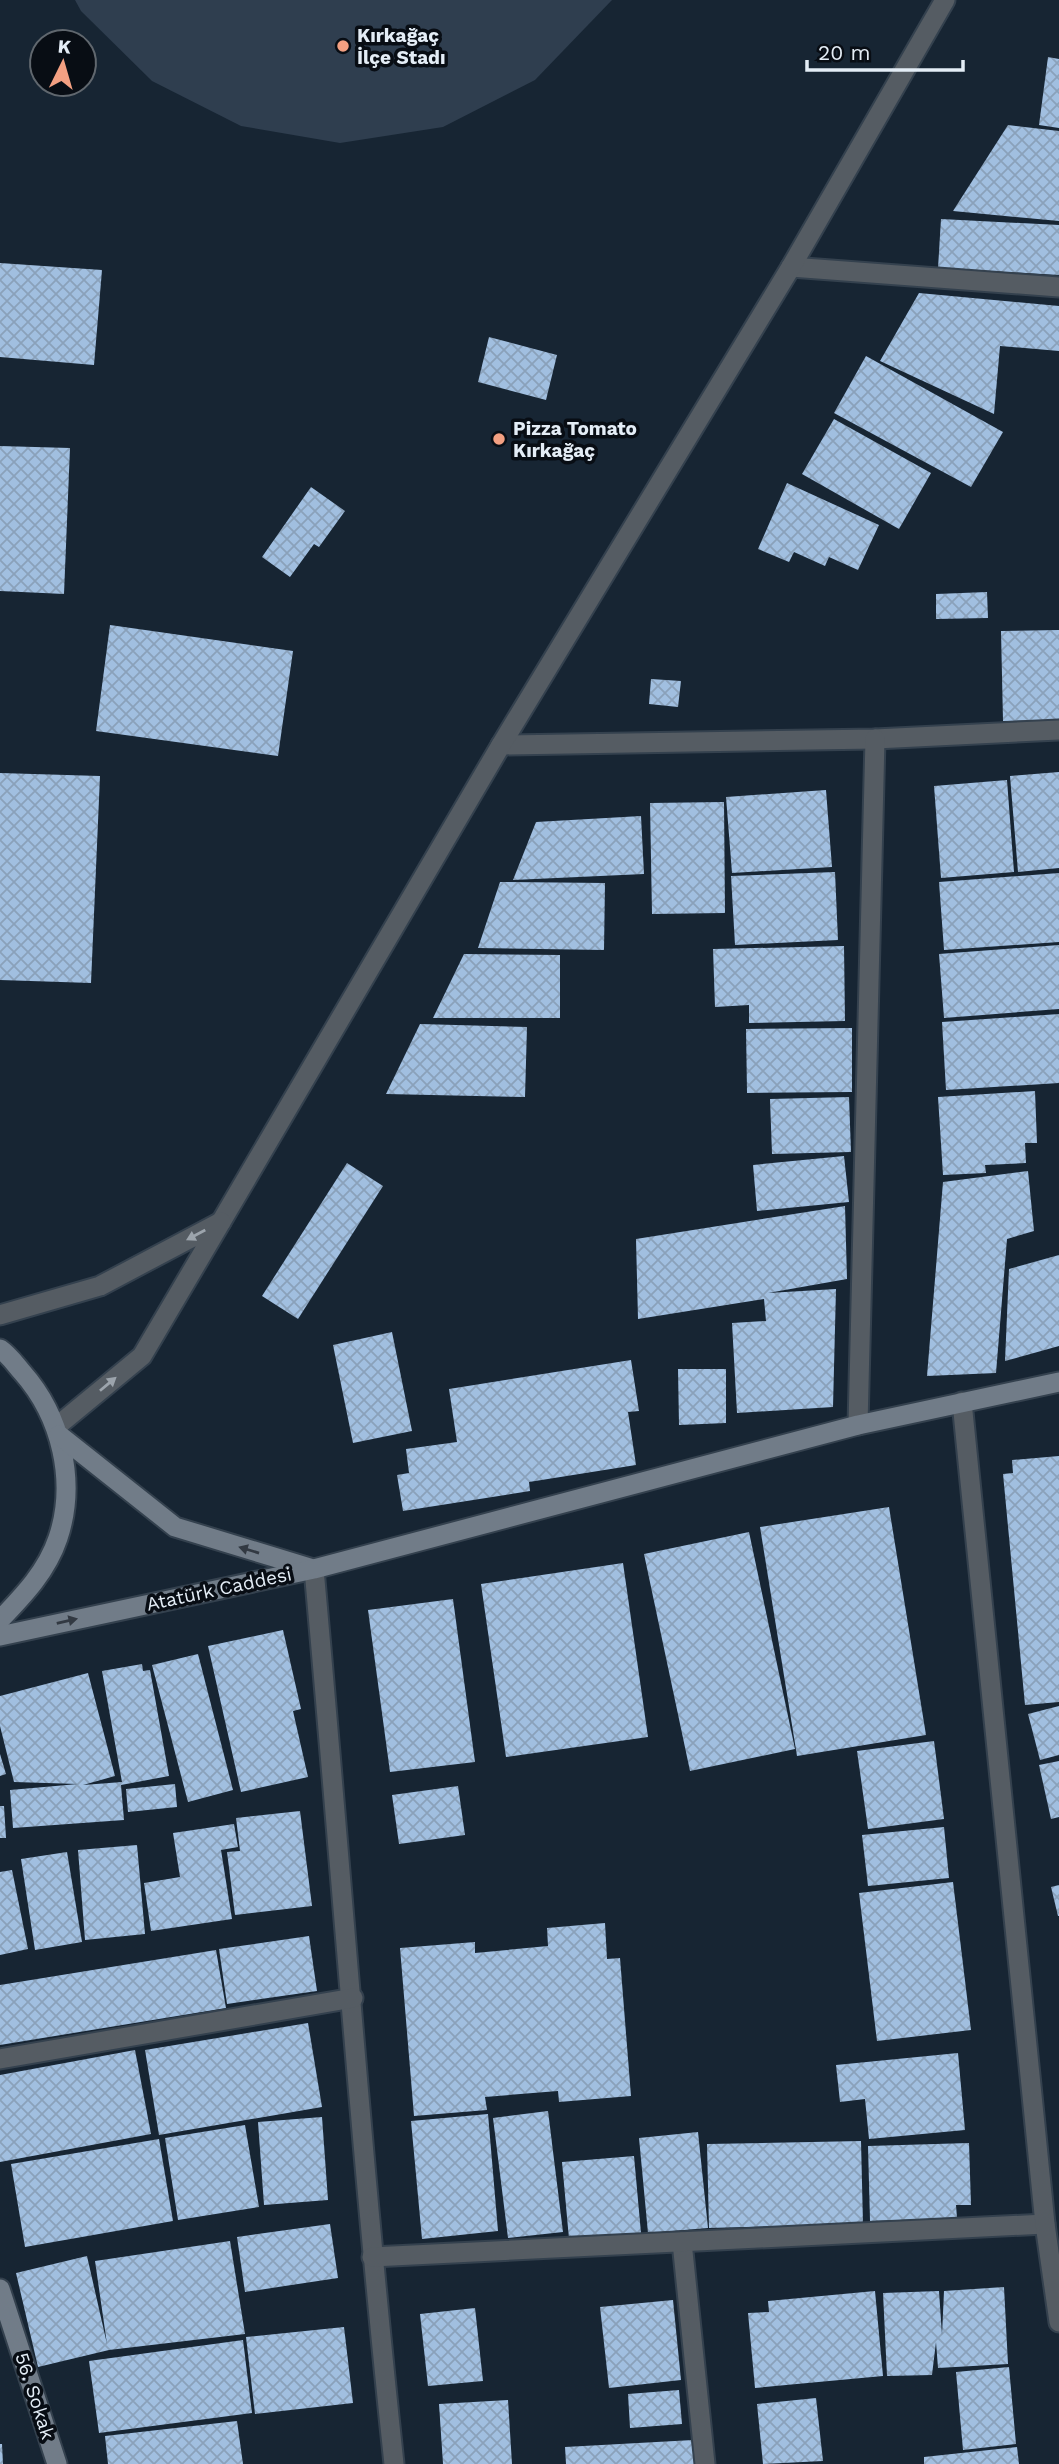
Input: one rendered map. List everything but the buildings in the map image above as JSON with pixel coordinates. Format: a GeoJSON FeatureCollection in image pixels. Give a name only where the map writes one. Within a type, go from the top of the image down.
{"type":"FeatureCollection","features":[{"type":"Feature","properties":{"kind":"main road","name":"Atatürk Caddesi"},"geometry":{"type":"LineString","coordinates":[[0,1349],[37,1389],[57,1431],[67,1486],[58,1537],[35,1584],[0,1620]]}},
{"type":"Feature","properties":{"kind":"main road"},"geometry":{"type":"LineString","coordinates":[[314,1569],[858,1424],[1059,1382]]}},
{"type":"Feature","properties":{"kind":"main road","name":"Atatürk Caddesi"},"geometry":{"type":"LineString","coordinates":[[57,1431],[175,1527],[314,1569]]}},
{"type":"Feature","properties":{"kind":"main road","name":"Atatürk Caddesi"},"geometry":{"type":"LineString","coordinates":[[0,1636],[314,1569]]}},
{"type":"Feature","properties":{"kind":"main road","name":"56. Sokak"},"geometry":{"type":"LineString","coordinates":[[0,2289],[57,2464]]}},
{"type":"Feature","properties":{"kind":"street"},"geometry":{"type":"LineString","coordinates":[[57,1431],[142,1356],[501,745],[791,267],[945,0]]}},
{"type":"Feature","properties":{"kind":"street"},"geometry":{"type":"LineString","coordinates":[[791,267],[1059,287]]}},
{"type":"Feature","properties":{"kind":"street"},"geometry":{"type":"LineString","coordinates":[[501,745],[875,739],[1059,730]]}},
{"type":"Feature","properties":{"kind":"street"},"geometry":{"type":"LineString","coordinates":[[858,1424],[875,739]]}},
{"type":"Feature","properties":{"kind":"street"},"geometry":{"type":"LineString","coordinates":[[0,1315],[100,1286],[221,1222]]}},
{"type":"Feature","properties":{"kind":"street"},"geometry":{"type":"LineString","coordinates":[[962,1402],[1045,2224],[1059,2322]]}},
{"type":"Feature","properties":{"kind":"street"},"geometry":{"type":"LineString","coordinates":[[314,1569],[353,1998],[372,2257],[394,2464]]}},
{"type":"Feature","properties":{"kind":"street"},"geometry":{"type":"LineString","coordinates":[[0,2059],[353,1998]]}},
{"type":"Feature","properties":{"kind":"street"},"geometry":{"type":"LineString","coordinates":[[372,2257],[1045,2224]]}},
{"type":"Feature","properties":{"kind":"street"},"geometry":{"type":"LineString","coordinates":[[682,2242],[705,2464]]}},
{"type":"Feature","properties":{"kind":"shaded area","name":"Kırkağaç İlçe Stadı"},"geometry":{"type":"Polygon","coordinates":[[[75,0],[612,0],[535,80],[443,127],[340,143],[241,126],[152,81],[81,11],[75,0]]]}},
{"type":"Feature","properties":{"kind":"place","name":"Kırkağaç İlçe Stadı"},"geometry":{"type":"Point","coordinates":[343,46]}},
{"type":"Feature","properties":{"kind":"place","name":"Pizza Tomato Kırkağaç"},"geometry":{"type":"Point","coordinates":[499,439]}}]}
